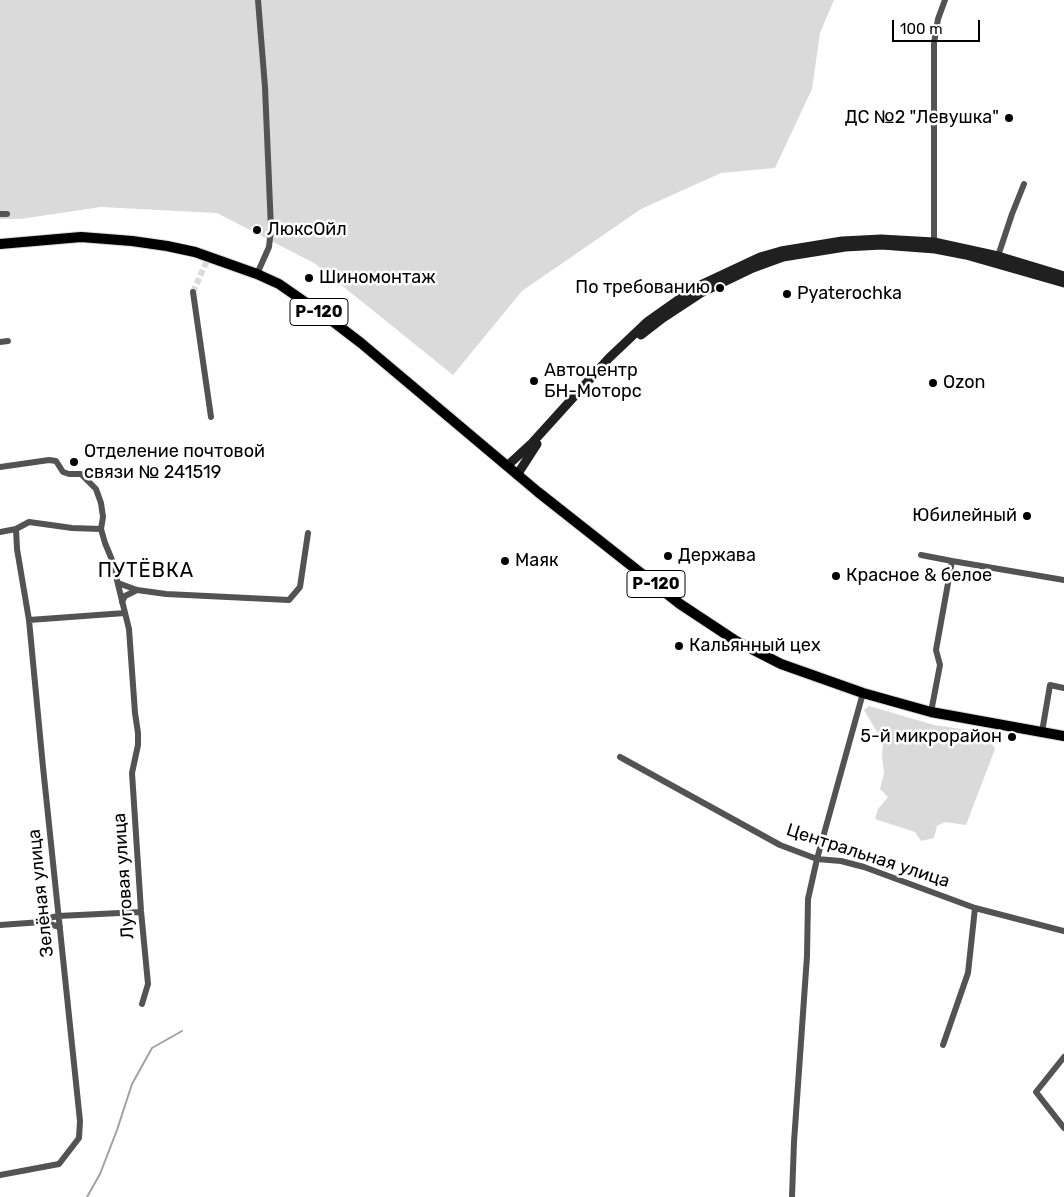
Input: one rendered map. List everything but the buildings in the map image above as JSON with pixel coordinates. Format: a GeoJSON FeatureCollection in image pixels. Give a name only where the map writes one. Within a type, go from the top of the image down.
{"type":"FeatureCollection","features":[{"type":"Feature","properties":{"kind":"main road","name":"Р-120"},"geometry":{"type":"LineString","coordinates":[[0,244],[81,238],[132,241],[195,252],[257,274],[304,300],[361,343],[517,476],[680,604],[727,635],[781,664],[863,693],[931,712],[1064,736]]}},
{"type":"Feature","properties":{"kind":"main road"},"geometry":{"type":"LineString","coordinates":[[507,466],[532,443],[630,337],[662,311],[698,286],[760,257],[811,245],[880,238],[934,242],[998,256],[1064,276]]}},
{"type":"Feature","properties":{"kind":"main road"},"geometry":{"type":"LineString","coordinates":[[517,476],[532,450],[635,340],[663,318],[701,293],[761,264],[783,257],[845,247],[907,246],[966,255],[1064,283]]}},
{"type":"Feature","properties":{"kind":"street"},"geometry":{"type":"LineString","coordinates":[[257,274],[269,247],[271,229],[258,0]]}},
{"type":"Feature","properties":{"kind":"street"},"geometry":{"type":"LineString","coordinates":[[934,242],[934,43],[938,19],[945,0]]}},
{"type":"Feature","properties":{"kind":"street"},"geometry":{"type":"LineString","coordinates":[[998,256],[1024,184]]}},
{"type":"Feature","properties":{"kind":"street"},"geometry":{"type":"LineString","coordinates":[[193,292],[211,417]]}},
{"type":"Feature","properties":{"kind":"street"},"geometry":{"type":"LineString","coordinates":[[0,342],[8,341]]}},
{"type":"Feature","properties":{"kind":"street"},"geometry":{"type":"LineString","coordinates":[[0,467],[49,460],[56,461],[63,472],[81,474],[96,490],[103,510],[101,529],[72,528],[30,522],[16,529],[0,532]]}},
{"type":"Feature","properties":{"kind":"street","name":"Зелёная улица"},"geometry":{"type":"LineString","coordinates":[[0,1175],[59,1164],[79,1138],[80,1121],[29,620],[17,550],[16,529]]}},
{"type":"Feature","properties":{"kind":"street","name":"Луговая улица"},"geometry":{"type":"LineString","coordinates":[[101,529],[112,560],[130,629],[138,745],[132,773],[141,912],[148,984],[142,1004]]}},
{"type":"Feature","properties":{"kind":"street"},"geometry":{"type":"LineString","coordinates":[[118,583],[138,590],[166,594],[289,600],[300,588],[308,533]]}},
{"type":"Feature","properties":{"kind":"street"},"geometry":{"type":"LineString","coordinates":[[921,555],[1064,580]]}},
{"type":"Feature","properties":{"kind":"street"},"geometry":{"type":"LineString","coordinates":[[931,712],[940,666],[936,650],[952,561]]}},
{"type":"Feature","properties":{"kind":"street"},"geometry":{"type":"LineString","coordinates":[[122,602],[125,596],[138,590]]}},
{"type":"Feature","properties":{"kind":"street"},"geometry":{"type":"LineString","coordinates":[[29,620],[125,613]]}},
{"type":"Feature","properties":{"kind":"street"},"geometry":{"type":"LineString","coordinates":[[1042,732],[1050,685],[1064,688]]}},
{"type":"Feature","properties":{"kind":"street"},"geometry":{"type":"LineString","coordinates":[[792,1197],[806,971],[808,899],[817,859],[863,693]]}},
{"type":"Feature","properties":{"kind":"street","name":"Центральная улица"},"geometry":{"type":"LineString","coordinates":[[620,757],[780,845],[817,859],[841,861],[864,867],[975,908],[1064,931]]}},
{"type":"Feature","properties":{"kind":"street"},"geometry":{"type":"LineString","coordinates":[[943,1045],[968,973],[975,908]]}},
{"type":"Feature","properties":{"kind":"street"},"geometry":{"type":"LineString","coordinates":[[42,922],[58,916],[141,912]]}},
{"type":"Feature","properties":{"kind":"street"},"geometry":{"type":"LineString","coordinates":[[0,925],[42,922],[60,927]]}},
{"type":"Feature","properties":{"kind":"street"},"geometry":{"type":"LineString","coordinates":[[1064,1057],[1036,1092],[1064,1128]]}},
{"type":"Feature","properties":{"kind":"shaded area"},"geometry":{"type":"Polygon","coordinates":[[[0,0],[834,0],[820,33],[812,89],[775,168],[721,173],[641,209],[522,291],[453,375],[314,263],[217,213],[101,207],[20,219],[0,219],[0,0]]]}},
{"type":"Feature","properties":{"kind":"shaded area"},"geometry":{"type":"Polygon","coordinates":[[[869,706],[934,725],[982,732],[990,739],[995,749],[966,825],[945,822],[937,826],[934,838],[921,841],[915,832],[875,819],[878,809],[888,797],[880,789],[884,773],[883,742],[864,710],[869,706]]]}},
{"type":"Feature","properties":{"kind":"waterway"},"geometry":{"type":"LineString","coordinates":[[87,1197],[100,1174],[132,1084],[152,1048],[182,1031]]}},
{"type":"Feature","properties":{"kind":"tunnel"},"geometry":{"type":"LineString","coordinates":[[193,292],[209,256]]}},
{"type":"Feature","properties":{"kind":"place","name":"ДС №2 \"Левушка\""},"geometry":{"type":"Point","coordinates":[1009,118]}},
{"type":"Feature","properties":{"kind":"place","name":"ЛюксОйл"},"geometry":{"type":"Point","coordinates":[257,230]}},
{"type":"Feature","properties":{"kind":"place","name":"Шиномонтаж"},"geometry":{"type":"Point","coordinates":[309,278]}},
{"type":"Feature","properties":{"kind":"place","name":"По требованию"},"geometry":{"type":"Point","coordinates":[720,288]}},
{"type":"Feature","properties":{"kind":"place","name":"Pyaterochka"},"geometry":{"type":"Point","coordinates":[787,294]}},
{"type":"Feature","properties":{"kind":"place","name":"Автоцентр БН-Моторс"},"geometry":{"type":"Point","coordinates":[534,381]}},
{"type":"Feature","properties":{"kind":"place","name":"Ozon"},"geometry":{"type":"Point","coordinates":[933,383]}},
{"type":"Feature","properties":{"kind":"place","name":"Отделение почтовой связи № 241519"},"geometry":{"type":"Point","coordinates":[74,462]}},
{"type":"Feature","properties":{"kind":"place","name":"Юбилейный"},"geometry":{"type":"Point","coordinates":[1027,516]}},
{"type":"Feature","properties":{"kind":"place","name":"Держава"},"geometry":{"type":"Point","coordinates":[668,556]}},
{"type":"Feature","properties":{"kind":"place","name":"Маяк"},"geometry":{"type":"Point","coordinates":[505,561]}},
{"type":"Feature","properties":{"kind":"place","name":"Красное & белое"},"geometry":{"type":"Point","coordinates":[836,576]}},
{"type":"Feature","properties":{"kind":"place","name":"Кальянный цех"},"geometry":{"type":"Point","coordinates":[679,646]}},
{"type":"Feature","properties":{"kind":"place","name":"5-й микрорайон"},"geometry":{"type":"Point","coordinates":[1012,737]}},
{"type":"Feature","properties":{"kind":"district","name":"ПУТЁВКА"},"geometry":{"type":"Point","coordinates":[146,571]}}]}
